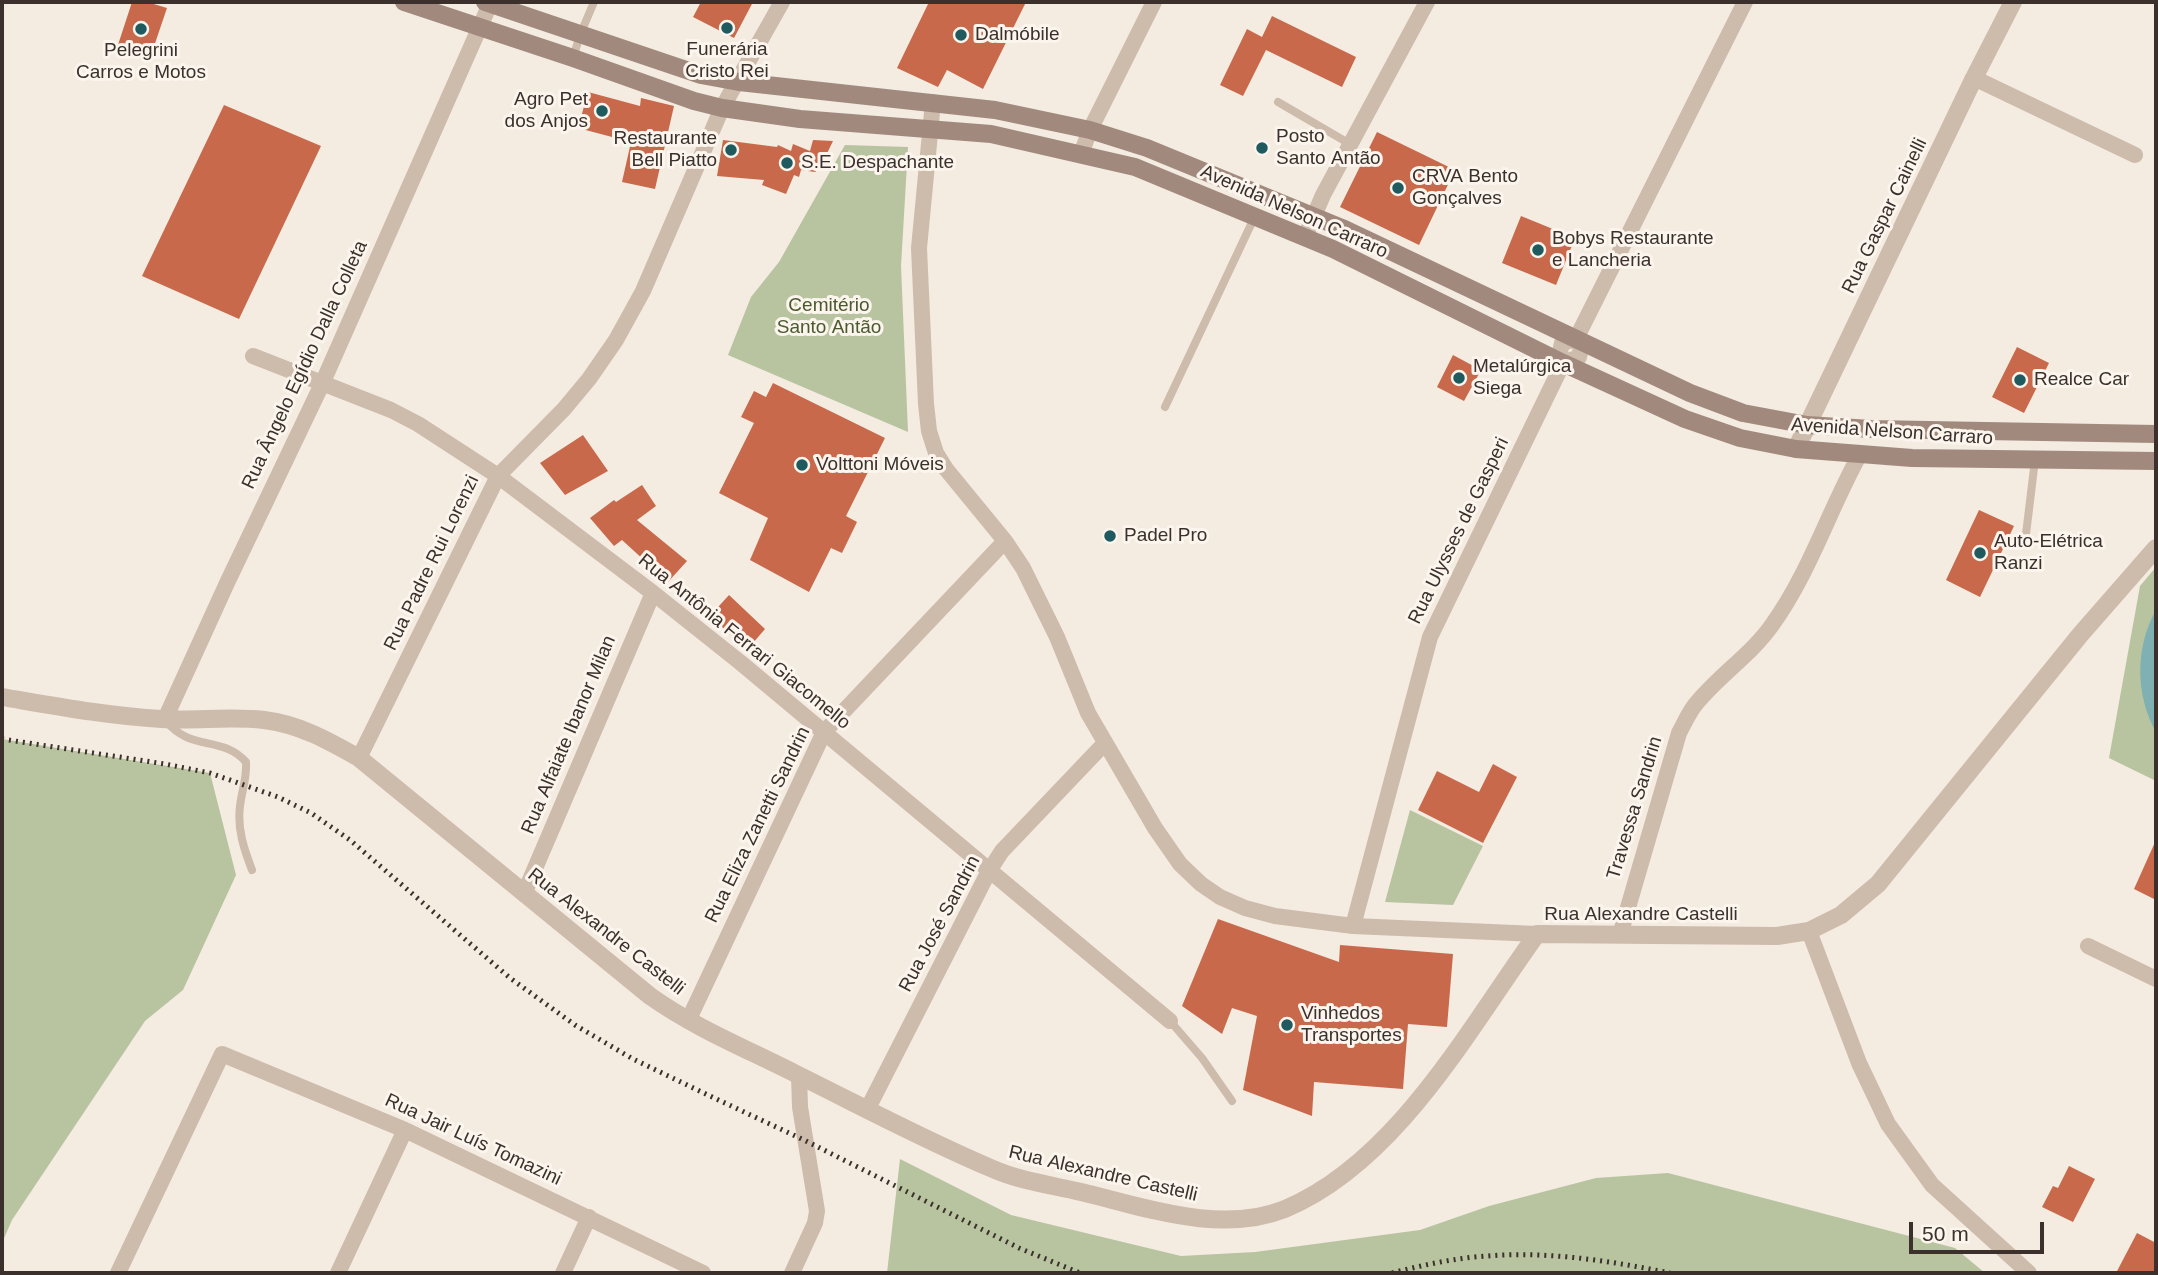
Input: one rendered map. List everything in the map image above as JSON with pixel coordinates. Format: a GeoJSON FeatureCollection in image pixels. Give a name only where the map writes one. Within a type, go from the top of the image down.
{"type":"FeatureCollection","features":[{"type":"Feature","properties":{"kind":"main road","name":"Avenida Nelson Carraro"},"geometry":{"type":"LineString","coordinates":[[404,2],[694,101],[722,108],[800,119],[991,134],[1135,167],[1334,249],[1563,363],[1685,419],[1740,438],[1796,449],[1912,458],[2156,461]]}},
{"type":"Feature","properties":{"kind":"main road","name":"Avenida Nelson Carraro"},"geometry":{"type":"LineString","coordinates":[[487,3],[701,75],[739,82],[995,110],[1090,130],[1147,148],[1342,228],[1690,393],[1744,413],[1807,425],[1871,429],[2156,433]]}},
{"type":"Feature","properties":{"kind":"main road"},"geometry":{"type":"LineString","coordinates":[[991,134],[995,110]]}},
{"type":"Feature","properties":{"kind":"main road"},"geometry":{"type":"LineString","coordinates":[[1207,196],[1213,174]]}},
{"type":"Feature","properties":{"kind":"main road"},"geometry":{"type":"LineString","coordinates":[[1334,249],[1342,228]]}},
{"type":"Feature","properties":{"kind":"main road"},"geometry":{"type":"LineString","coordinates":[[1860,454],[1871,429]]}},
{"type":"Feature","properties":{"kind":"main road"},"geometry":{"type":"LineString","coordinates":[[2039,461],[2042,432]]}},
{"type":"Feature","properties":{"kind":"street","name":"Rua Padre Rui Lorenzi"},"geometry":{"type":"LineString","coordinates":[[359,758],[498,477],[589,379],[643,291],[722,108],[782,2]]}},
{"type":"Feature","properties":{"kind":"street"},"geometry":{"type":"LineString","coordinates":[[1080,154],[1154,2]]}},
{"type":"Feature","properties":{"kind":"street"},"geometry":{"type":"LineString","coordinates":[[1305,237],[1323,195],[1427,2]]}},
{"type":"Feature","properties":{"kind":"street","name":"Rua Ulysses de Gasperi"},"geometry":{"type":"LineString","coordinates":[[1353,926],[1430,637],[1563,363],[1560,352],[1562,343],[1576,339],[1745,2]]}},
{"type":"Feature","properties":{"kind":"street","name":"Rua Gaspar Cainelli"},"geometry":{"type":"LineString","coordinates":[[1796,449],[2013,2]]}},
{"type":"Feature","properties":{"kind":"street","name":"Rua Ângelo Egídio Dalla Colleta"},"geometry":{"type":"LineString","coordinates":[[165,719],[322,384],[481,28],[487,3]]}},
{"type":"Feature","properties":{"kind":"street"},"geometry":{"type":"LineString","coordinates":[[1974,78],[2135,155]]}},
{"type":"Feature","properties":{"kind":"street"},"geometry":{"type":"LineString","coordinates":[[933,102],[919,248],[926,404],[929,431],[936,453],[1023,568],[1104,744],[1180,864],[1200,884],[1220,897],[1275,916],[1353,926],[1537,933]]}},
{"type":"Feature","properties":{"kind":"street","name":"Rua Antônia Ferrari Giacomello"},"geometry":{"type":"LineString","coordinates":[[253,356],[391,410],[418,424],[498,477],[653,593],[1170,1021]]}},
{"type":"Feature","properties":{"kind":"street","name":"Travessa Sandrin"},"geometry":{"type":"LineString","coordinates":[[1620,935],[1679,733],[1693,707],[1772,626],[1799,582],[1839,491],[1860,454]]}},
{"type":"Feature","properties":{"kind":"street","name":"Rua Eliza Zanetti Sandrin"},"geometry":{"type":"LineString","coordinates":[[688,1021],[824,732],[1005,541]]}},
{"type":"Feature","properties":{"kind":"street","name":"Rua Alexandre Castelli"},"geometry":{"type":"LineString","coordinates":[[2,697],[165,719],[266,720],[321,736],[359,758],[650,996],[688,1021],[996,1171],[1188,1217],[1255,1217],[1284,1209],[1326,1186],[1368,1154],[1403,1120],[1436,1078],[1537,933],[1777,936],[1809,931],[1841,915],[1878,884],[2080,635],[2156,548]]}},
{"type":"Feature","properties":{"kind":"street","name":"Rua Alfaiate Ibanor Milan"},"geometry":{"type":"LineString","coordinates":[[524,894],[653,593]]}},
{"type":"Feature","properties":{"kind":"street","name":"Rua José Sandrin"},"geometry":{"type":"LineString","coordinates":[[867,1110],[1002,851],[1104,744]]}},
{"type":"Feature","properties":{"kind":"street"},"geometry":{"type":"LineString","coordinates":[[1809,931],[1859,1063],[1888,1124],[1932,1185],[2029,1273]]}},
{"type":"Feature","properties":{"kind":"street"},"geometry":{"type":"LineString","coordinates":[[2088,946],[2156,979]]}},
{"type":"Feature","properties":{"kind":"street","name":"Rua Jair Luís Tomazini"},"geometry":{"type":"LineString","coordinates":[[118,1273],[222,1054],[405,1130],[703,1273]]}},
{"type":"Feature","properties":{"kind":"street"},"geometry":{"type":"LineString","coordinates":[[792,1273],[815,1223],[817,1212],[801,1118],[799,1075]]}},
{"type":"Feature","properties":{"kind":"street"},"geometry":{"type":"LineString","coordinates":[[338,1273],[405,1130]]}},
{"type":"Feature","properties":{"kind":"street"},"geometry":{"type":"LineString","coordinates":[[563,1273],[589,1217]]}},
{"type":"Feature","properties":{"kind":"lane"},"geometry":{"type":"LineString","coordinates":[[573,58],[594,2]]}},
{"type":"Feature","properties":{"kind":"lane"},"geometry":{"type":"LineString","coordinates":[[1278,102],[1350,144]]}},
{"type":"Feature","properties":{"kind":"lane"},"geometry":{"type":"LineString","coordinates":[[1165,407],[1255,216]]}},
{"type":"Feature","properties":{"kind":"lane"},"geometry":{"type":"LineString","coordinates":[[2026,534],[2039,461]]}},
{"type":"Feature","properties":{"kind":"lane"},"geometry":{"type":"LineString","coordinates":[[165,719],[179,735],[232,750],[246,762],[247,775],[239,821],[242,844],[252,870]]}},
{"type":"Feature","properties":{"kind":"lane"},"geometry":{"type":"LineString","coordinates":[[1170,1021],[1202,1058],[1232,1101]]}},
{"type":"Feature","properties":{"kind":"green space","name":"Cemitério Santo Antão"},"geometry":{"type":"Polygon","coordinates":[[[845,145],[908,147],[901,266],[908,432],[728,355],[751,297],[779,262],[845,145]]]}},
{"type":"Feature","properties":{"kind":"green space"},"geometry":{"type":"Polygon","coordinates":[[[2156,567],[2156,781],[2109,758],[2140,586],[2156,567]]]}},
{"type":"Feature","properties":{"kind":"green space"},"geometry":{"type":"Polygon","coordinates":[[[2,739],[210,773],[236,875],[183,990],[145,1021],[12,1220],[2,1243],[2,739]]]}},
{"type":"Feature","properties":{"kind":"green space"},"geometry":{"type":"Polygon","coordinates":[[[1410,810],[1483,846],[1453,905],[1385,902],[1410,810]]]}},
{"type":"Feature","properties":{"kind":"green space"},"geometry":{"type":"Polygon","coordinates":[[[900,1159],[1011,1215],[1181,1256],[1255,1252],[1420,1230],[1489,1206],[1596,1178],[1668,1173],[1955,1248],[1985,1273],[887,1273],[900,1159]]]}},
{"type":"Feature","properties":{"kind":"water"},"geometry":{"type":"Polygon","coordinates":[[[2156,610],[2156,732],[2144,703],[2140,671],[2144,639],[2156,610]]]}},
{"type":"Feature","properties":{"kind":"building","name":"Pelegrini Carros e Motos"},"geometry":{"type":"Polygon","coordinates":[[[132,2],[147,2],[167,8],[149,61],[116,51],[132,2]]]}},
{"type":"Feature","properties":{"kind":"building","name":"Funerária Cristo Rei"},"geometry":{"type":"Polygon","coordinates":[[[701,2],[753,2],[734,38],[693,17],[701,2]]]}},
{"type":"Feature","properties":{"kind":"building","name":"Dalmóbile"},"geometry":{"type":"Polygon","coordinates":[[[929,2],[1026,2],[983,89],[947,70],[938,87],[897,68],[929,2]]]}},
{"type":"Feature","properties":{"kind":"building"},"geometry":{"type":"Polygon","coordinates":[[[1272,16],[1356,57],[1342,87],[1266,50],[1243,96],[1220,85],[1247,29],[1262,37],[1272,16]]]}},
{"type":"Feature","properties":{"kind":"building"},"geometry":{"type":"Polygon","coordinates":[[[588,92],[640,106],[641,98],[674,106],[655,189],[622,182],[631,142],[578,128],[588,92]]]}},
{"type":"Feature","properties":{"kind":"building"},"geometry":{"type":"Polygon","coordinates":[[[224,105],[321,146],[239,319],[142,276],[224,105]]]}},
{"type":"Feature","properties":{"kind":"building","name":"CRVA Bento Gonçalves"},"geometry":{"type":"Polygon","coordinates":[[[1377,132],[1455,170],[1419,245],[1340,207],[1377,132]]]}},
{"type":"Feature","properties":{"kind":"building"},"geometry":{"type":"Polygon","coordinates":[[[723,140],[778,145],[791,151],[793,144],[810,151],[813,140],[833,141],[820,168],[815,172],[801,170],[799,177],[794,175],[786,194],[762,185],[764,180],[717,176],[723,140]]]}},
{"type":"Feature","properties":{"kind":"building","name":"Bobys Restaurante e Lancheria"},"geometry":{"type":"Polygon","coordinates":[[[1521,216],[1575,238],[1556,285],[1502,263],[1521,216]]]}},
{"type":"Feature","properties":{"kind":"building","name":"Realce Car"},"geometry":{"type":"Polygon","coordinates":[[[2017,347],[2049,363],[2024,413],[1992,397],[2017,347]]]}},
{"type":"Feature","properties":{"kind":"building","name":"Metalúrgica Siega"},"geometry":{"type":"Polygon","coordinates":[[[1453,355],[1481,370],[1464,401],[1437,387],[1453,355]]]}},
{"type":"Feature","properties":{"kind":"building","name":"Volttoni Móveis"},"geometry":{"type":"Polygon","coordinates":[[[773,383],[885,438],[846,516],[857,522],[842,553],[831,548],[809,592],[750,560],[768,518],[719,493],[754,423],[741,417],[754,391],[766,397],[773,383]]]}},
{"type":"Feature","properties":{"kind":"building"},"geometry":{"type":"Polygon","coordinates":[[[583,435],[608,471],[565,495],[540,463],[583,435]]]}},
{"type":"Feature","properties":{"kind":"building"},"geometry":{"type":"Polygon","coordinates":[[[642,485],[656,506],[637,520],[687,561],[668,582],[622,540],[614,546],[590,518],[614,500],[616,502],[642,485]]]}},
{"type":"Feature","properties":{"kind":"building","name":"Auto-Elétrica Ranzi"},"geometry":{"type":"Polygon","coordinates":[[[1979,510],[2014,526],[1980,597],[1946,580],[1979,510]]]}},
{"type":"Feature","properties":{"kind":"building"},"geometry":{"type":"Polygon","coordinates":[[[729,595],[765,629],[747,650],[710,616],[729,595]]]}},
{"type":"Feature","properties":{"kind":"building"},"geometry":{"type":"Polygon","coordinates":[[[1493,764],[1517,777],[1483,843],[1418,810],[1437,771],[1479,792],[1493,764]]]}},
{"type":"Feature","properties":{"kind":"building"},"geometry":{"type":"Polygon","coordinates":[[[2156,840],[2156,900],[2134,889],[2156,840]]]}},
{"type":"Feature","properties":{"kind":"building"},"geometry":{"type":"Polygon","coordinates":[[[1218,919],[1339,962],[1340,945],[1453,954],[1447,1027],[1408,1024],[1403,1089],[1314,1082],[1312,1116],[1243,1090],[1257,1016],[1232,1008],[1222,1034],[1182,1006],[1218,919]]]}},
{"type":"Feature","properties":{"kind":"building"},"geometry":{"type":"Polygon","coordinates":[[[2069,1166],[2095,1179],[2073,1222],[2042,1207],[2053,1186],[2058,1188],[2069,1166]]]}},
{"type":"Feature","properties":{"kind":"building"},"geometry":{"type":"Polygon","coordinates":[[[2137,1233],[2156,1243],[2156,1273],[2116,1273],[2137,1233]]]}},
{"type":"Feature","properties":{"kind":"railway"},"geometry":{"type":"LineString","coordinates":[[2,739],[210,773],[278,797],[311,813],[350,840],[510,978],[575,1025],[633,1059],[804,1140],[1019,1248],[1080,1273]]}},
{"type":"Feature","properties":{"kind":"railway"},"geometry":{"type":"LineString","coordinates":[[1392,1273],[1451,1260],[1510,1255],[1579,1258],[1670,1273]]}},
{"type":"Feature","properties":{"kind":"place","name":"Funerária Cristo Rei"},"geometry":{"type":"Point","coordinates":[727,28]}},
{"type":"Feature","properties":{"kind":"place","name":"Pelegrini Carros e Motos"},"geometry":{"type":"Point","coordinates":[141,29]}},
{"type":"Feature","properties":{"kind":"place","name":"Dalmóbile"},"geometry":{"type":"Point","coordinates":[961,35]}},
{"type":"Feature","properties":{"kind":"place","name":"Agro Pet dos Anjos"},"geometry":{"type":"Point","coordinates":[602,111]}},
{"type":"Feature","properties":{"kind":"place","name":"Posto Santo Antão"},"geometry":{"type":"Point","coordinates":[1262,148]}},
{"type":"Feature","properties":{"kind":"place","name":"Restaurante Bell Piatto"},"geometry":{"type":"Point","coordinates":[731,150]}},
{"type":"Feature","properties":{"kind":"place","name":"S.E. Despachante"},"geometry":{"type":"Point","coordinates":[787,163]}},
{"type":"Feature","properties":{"kind":"place","name":"CRVA Bento Gonçalves"},"geometry":{"type":"Point","coordinates":[1398,188]}},
{"type":"Feature","properties":{"kind":"place","name":"Bobys Restaurante e Lancheria"},"geometry":{"type":"Point","coordinates":[1538,250]}},
{"type":"Feature","properties":{"kind":"place","name":"Metalúrgica Siega"},"geometry":{"type":"Point","coordinates":[1459,378]}},
{"type":"Feature","properties":{"kind":"place","name":"Realce Car"},"geometry":{"type":"Point","coordinates":[2020,380]}},
{"type":"Feature","properties":{"kind":"place","name":"Volttoni Móveis"},"geometry":{"type":"Point","coordinates":[802,465]}},
{"type":"Feature","properties":{"kind":"place","name":"Padel Pro"},"geometry":{"type":"Point","coordinates":[1110,536]}},
{"type":"Feature","properties":{"kind":"place","name":"Auto-Elétrica Ranzi"},"geometry":{"type":"Point","coordinates":[1980,553]}},
{"type":"Feature","properties":{"kind":"place","name":"Vinhedos Transportes"},"geometry":{"type":"Point","coordinates":[1287,1025]}}]}
